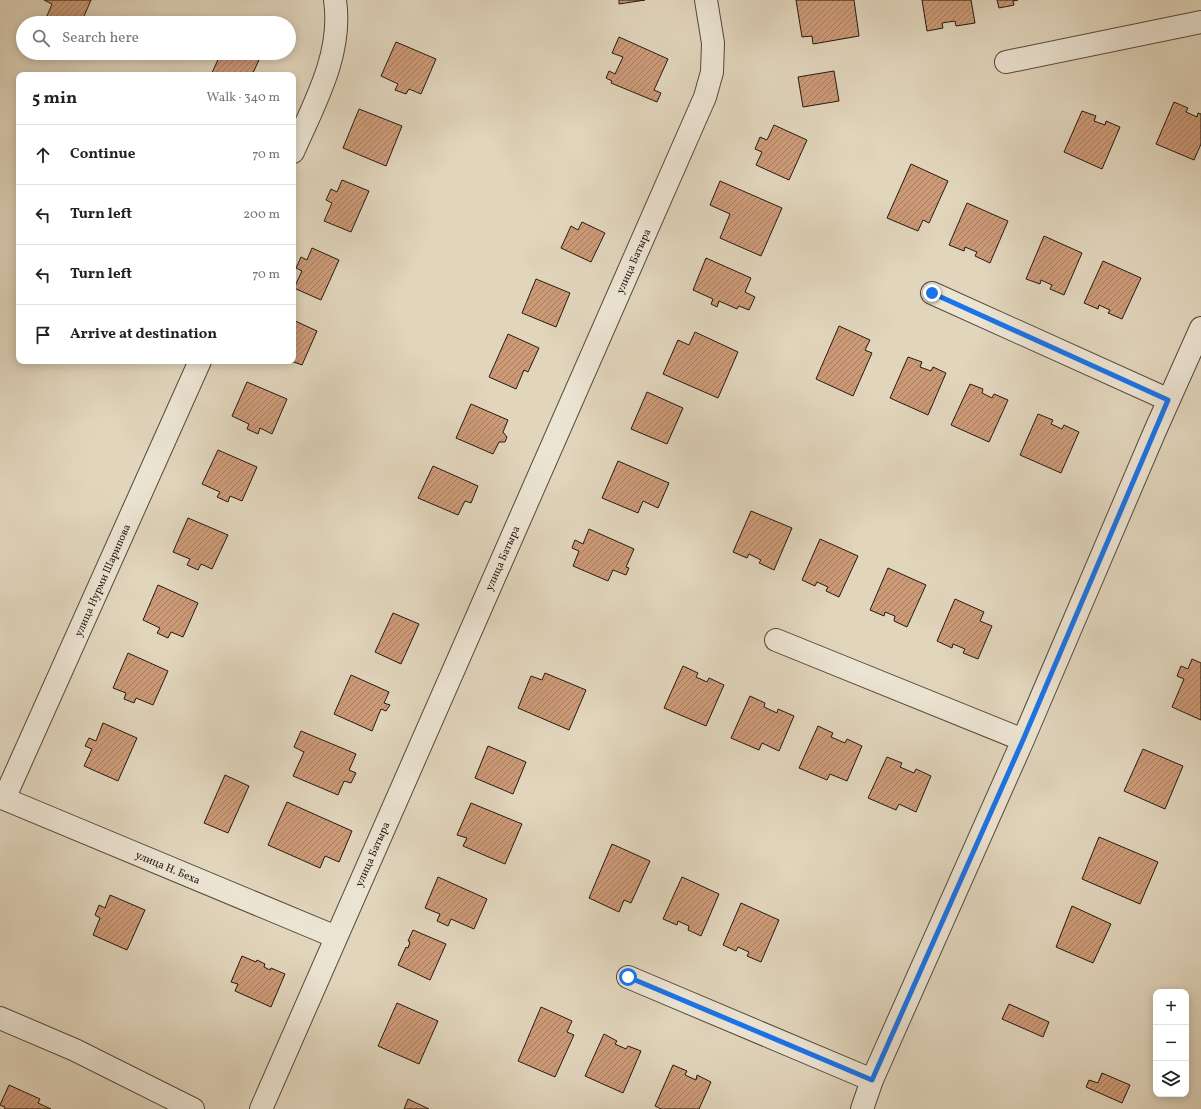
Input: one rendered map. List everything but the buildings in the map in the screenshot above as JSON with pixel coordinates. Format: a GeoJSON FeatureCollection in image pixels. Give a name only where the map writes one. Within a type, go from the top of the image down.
{"type":"FeatureCollection","features":[{"type":"Feature","properties":{"kind":"street"},"geometry":{"type":"LineString","coordinates":[[296,145],[323,84],[335,42],[335,0]]}},
{"type":"Feature","properties":{"kind":"street","name":"улица Батыра"},"geometry":{"type":"LineString","coordinates":[[261,1109],[705,97],[712,72],[713,43],[706,0]]}},
{"type":"Feature","properties":{"kind":"street"},"geometry":{"type":"LineString","coordinates":[[1006,62],[1201,22]]}},
{"type":"Feature","properties":{"kind":"street"},"geometry":{"type":"LineString","coordinates":[[932,293],[1168,400]]}},
{"type":"Feature","properties":{"kind":"street"},"geometry":{"type":"LineString","coordinates":[[862,1109],[872,1080],[1023,740],[1168,400],[1201,328]]}},
{"type":"Feature","properties":{"kind":"street","name":"улица Нурми Шарипова"},"geometry":{"type":"LineString","coordinates":[[2,798],[199,364]]}},
{"type":"Feature","properties":{"kind":"street"},"geometry":{"type":"LineString","coordinates":[[776,640],[1023,740]]}},
{"type":"Feature","properties":{"kind":"street","name":"улица Н. Беха"},"geometry":{"type":"LineString","coordinates":[[2,798],[336,937]]}},
{"type":"Feature","properties":{"kind":"street"},"geometry":{"type":"LineString","coordinates":[[628,977],[872,1080]]}},
{"type":"Feature","properties":{"kind":"street"},"geometry":{"type":"LineString","coordinates":[[0,1018],[75,1050],[193,1109]]}},
{"type":"Feature","properties":{"kind":"route"},"geometry":{"type":"LineString","coordinates":[[628,977],[872,1080],[1023,740],[1168,400],[932,293]]}}]}
